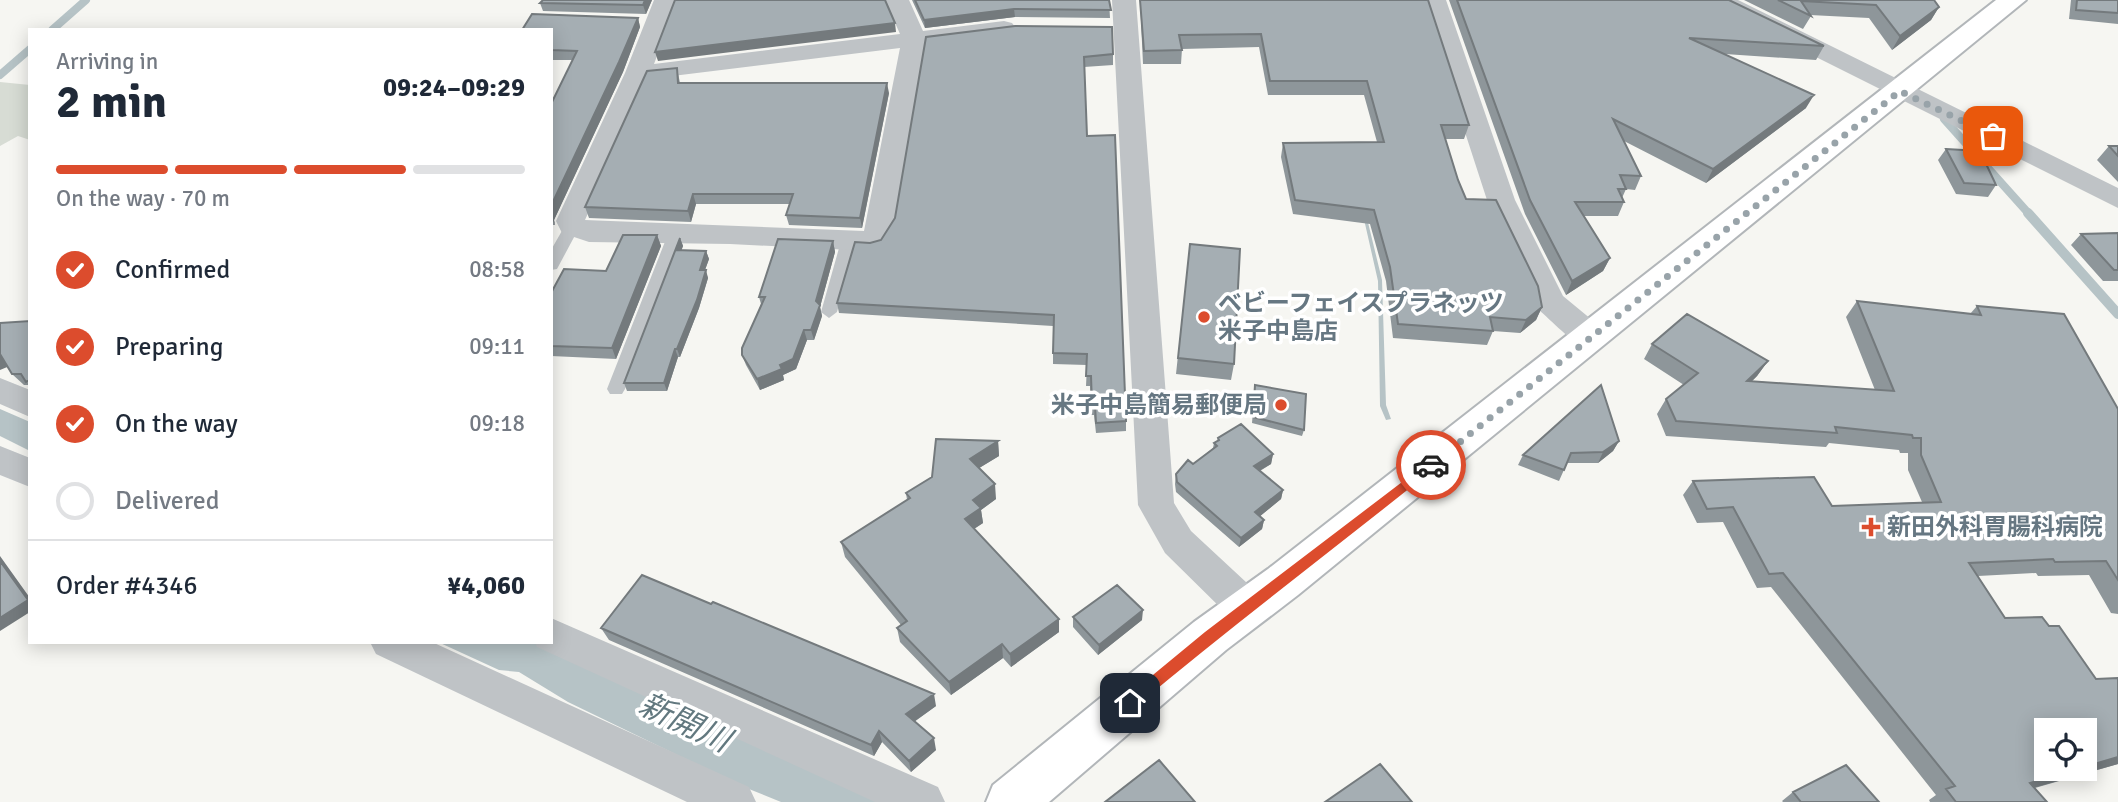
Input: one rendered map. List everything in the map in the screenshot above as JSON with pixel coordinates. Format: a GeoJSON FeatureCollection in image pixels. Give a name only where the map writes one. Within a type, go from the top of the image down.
{"type":"FeatureCollection","features":[{"type":"Feature","properties":{"kind":"highway"},"geometry":{"type":"LineString","coordinates":[[1011,802],[1247,608],[1592,337],[2013,0]]}},
{"type":"Feature","properties":{"kind":"street"},"geometry":{"type":"LineString","coordinates":[[656,14],[638,73],[570,221],[572,226],[589,232],[872,241],[879,232],[914,38],[897,0]]}},
{"type":"Feature","properties":{"kind":"street"},"geometry":{"type":"LineString","coordinates":[[1434,0],[1501,200],[1551,303],[1592,337]]}},
{"type":"Feature","properties":{"kind":"street"},"geometry":{"type":"LineString","coordinates":[[1720,0],[2118,199]]}},
{"type":"Feature","properties":{"kind":"street"},"geometry":{"type":"LineString","coordinates":[[1116,18],[1156,505],[1178,542],[1247,608]]}},
{"type":"Feature","properties":{"kind":"street"},"geometry":{"type":"LineString","coordinates":[[638,73],[914,38],[1029,27]]}},
{"type":"Feature","properties":{"kind":"street"},"geometry":{"type":"LineString","coordinates":[[0,390],[28,403]]}},
{"type":"Feature","properties":{"kind":"street"},"geometry":{"type":"LineString","coordinates":[[0,460],[28,473]]}},
{"type":"Feature","properties":{"kind":"street"},"geometry":{"type":"LineString","coordinates":[[553,636],[923,802]]}},
{"type":"Feature","properties":{"kind":"street"},"geometry":{"type":"LineString","coordinates":[[394,644],[734,802]]}},
{"type":"Feature","properties":{"kind":"lane"},"geometry":{"type":"LineString","coordinates":[[553,261],[572,226]]}},
{"type":"Feature","properties":{"kind":"lane"},"geometry":{"type":"LineString","coordinates":[[616,389],[676,234]]}},
{"type":"Feature","properties":{"kind":"lane"},"geometry":{"type":"LineString","coordinates":[[829,312],[849,241]]}},
{"type":"Feature","properties":{"kind":"shaded area"},"geometry":{"type":"Polygon","coordinates":[[[0,82],[28,85],[28,139],[18,136],[0,146],[0,82]]]}},
{"type":"Feature","properties":{"kind":"water"},"geometry":{"type":"Polygon","coordinates":[[[1361,206],[1364,206],[1382,280],[1386,405],[1391,419],[1386,420],[1380,406],[1378,281],[1361,206]]]}},
{"type":"Feature","properties":{"kind":"water"},"geometry":{"type":"Polygon","coordinates":[[[0,409],[28,421],[28,450],[0,436],[0,409]]]}},
{"type":"Feature","properties":{"kind":"water","name":"新開川"},"geometry":{"type":"Polygon","coordinates":[[[442,644],[541,644],[895,802],[781,802],[739,785],[568,702],[519,672],[499,670],[442,644]]]}},
{"type":"Feature","properties":{"kind":"building"},"geometry":{"type":"Polygon","coordinates":[[[543,0],[645,0],[643,5],[540,3],[543,0]]]}},
{"type":"Feature","properties":{"kind":"building"},"geometry":{"type":"Polygon","coordinates":[[[675,0],[885,0],[895,23],[655,52],[675,0]]]}},
{"type":"Feature","properties":{"kind":"building"},"geometry":{"type":"Polygon","coordinates":[[[915,0],[1109,0],[1111,10],[1014,9],[924,20],[915,0]]]}},
{"type":"Feature","properties":{"kind":"building"},"geometry":{"type":"Polygon","coordinates":[[[1140,0],[1428,0],[1469,125],[1441,125],[1458,180],[1466,199],[1496,200],[1538,286],[1542,307],[1526,320],[1490,317],[1493,331],[1398,324],[1390,267],[1374,210],[1295,200],[1283,143],[1384,142],[1367,81],[1270,81],[1261,34],[1179,35],[1182,50],[1144,51],[1140,0]]]}},
{"type":"Feature","properties":{"kind":"building"},"geometry":{"type":"Polygon","coordinates":[[[1457,0],[1729,0],[1824,46],[1689,38],[1814,95],[1713,169],[1613,119],[1641,176],[1620,175],[1626,189],[1618,189],[1624,202],[1575,202],[1610,258],[1572,281],[1530,200],[1457,0]]]}},
{"type":"Feature","properties":{"kind":"building"},"geometry":{"type":"Polygon","coordinates":[[[1778,0],[1934,0],[1939,7],[1900,36],[1876,5],[1801,1],[1811,16],[1778,0]]]}},
{"type":"Feature","properties":{"kind":"building"},"geometry":{"type":"Polygon","coordinates":[[[2077,0],[2118,0],[2118,13],[2076,10],[2077,0]]]}},
{"type":"Feature","properties":{"kind":"building"},"geometry":{"type":"Polygon","coordinates":[[[532,14],[638,18],[553,202],[553,100],[577,51],[553,50],[553,28],[523,28],[532,14]]]}},
{"type":"Feature","properties":{"kind":"building"},"geometry":{"type":"Polygon","coordinates":[[[1015,26],[1112,27],[1113,54],[1084,57],[1087,136],[1115,135],[1126,421],[1096,423],[1091,376],[1086,376],[1087,354],[1053,353],[1054,315],[837,303],[855,242],[870,243],[881,240],[895,218],[926,37],[1015,26]]]}},
{"type":"Feature","properties":{"kind":"building"},"geometry":{"type":"Polygon","coordinates":[[[677,68],[678,83],[887,83],[860,218],[786,215],[793,194],[693,194],[688,211],[585,207],[647,71],[677,68]]]}},
{"type":"Feature","properties":{"kind":"building"},"geometry":{"type":"Polygon","coordinates":[[[2109,146],[2118,146],[2118,156],[2109,146]]]}},
{"type":"Feature","properties":{"kind":"building"},"geometry":{"type":"Polygon","coordinates":[[[1946,149],[1980,151],[1996,185],[1964,183],[1946,149]]]}},
{"type":"Feature","properties":{"kind":"building"},"geometry":{"type":"Polygon","coordinates":[[[2118,233],[2118,270],[2114,270],[2081,234],[2118,233]]]}},
{"type":"Feature","properties":{"kind":"building"},"geometry":{"type":"Polygon","coordinates":[[[623,235],[657,235],[612,348],[553,346],[553,289],[564,269],[606,271],[623,235]]]}},
{"type":"Feature","properties":{"kind":"building"},"geometry":{"type":"Polygon","coordinates":[[[680,238],[676,250],[706,251],[700,270],[706,270],[697,300],[675,349],[664,383],[624,383],[680,238]]]}},
{"type":"Feature","properties":{"kind":"building"},"geometry":{"type":"Polygon","coordinates":[[[778,239],[833,241],[816,301],[820,305],[811,330],[804,330],[793,359],[780,365],[782,369],[757,379],[742,355],[742,348],[765,297],[759,297],[778,239]]]}},
{"type":"Feature","properties":{"kind":"building"},"geometry":{"type":"Polygon","coordinates":[[[1190,244],[1240,249],[1234,364],[1178,358],[1190,244]]]}},
{"type":"Feature","properties":{"kind":"building"},"geometry":{"type":"Polygon","coordinates":[[[1857,301],[1981,315],[1977,306],[2064,314],[2118,409],[2118,580],[2106,561],[2055,562],[2053,559],[1969,563],[2005,618],[2042,617],[2049,626],[2059,626],[2096,679],[2118,678],[2118,757],[2097,763],[2097,718],[2034,718],[2034,781],[2037,781],[2030,783],[2047,802],[1956,802],[1946,789],[1955,786],[1783,573],[1769,574],[1733,507],[1707,509],[1693,481],[1814,477],[1832,506],[1941,502],[1921,455],[1921,438],[1835,427],[1837,433],[1676,421],[1666,399],[1698,373],[1652,344],[1687,314],[1768,361],[1747,381],[1894,391],[1857,301]]]}},
{"type":"Feature","properties":{"kind":"building"},"geometry":{"type":"Polygon","coordinates":[[[28,321],[26,382],[21,374],[12,374],[0,354],[0,323],[28,321]]]}},
{"type":"Feature","properties":{"kind":"building"},"geometry":{"type":"Polygon","coordinates":[[[1255,385],[1306,394],[1304,430],[1253,417],[1255,385]]]}},
{"type":"Feature","properties":{"kind":"building"},"geometry":{"type":"Polygon","coordinates":[[[1601,385],[1619,441],[1603,452],[1571,453],[1564,470],[1523,455],[1601,385]]]}},
{"type":"Feature","properties":{"kind":"building"},"geometry":{"type":"Polygon","coordinates":[[[1241,424],[1273,454],[1254,466],[1283,490],[1255,512],[1264,520],[1241,538],[1177,482],[1176,474],[1188,460],[1193,464],[1217,446],[1214,443],[1218,438],[1241,424]]]}},
{"type":"Feature","properties":{"kind":"building"},"geometry":{"type":"Polygon","coordinates":[[[936,439],[998,441],[970,459],[995,484],[973,500],[981,508],[965,519],[1059,619],[1010,654],[1002,644],[949,682],[897,628],[907,621],[841,542],[910,498],[906,493],[932,477],[936,439]]]}},
{"type":"Feature","properties":{"kind":"building"},"geometry":{"type":"Polygon","coordinates":[[[0,561],[28,600],[0,618],[0,561]]]}},
{"type":"Feature","properties":{"kind":"building"},"geometry":{"type":"Polygon","coordinates":[[[642,575],[934,694],[906,714],[934,738],[909,761],[879,731],[871,745],[601,628],[642,575]]]}},
{"type":"Feature","properties":{"kind":"building"},"geometry":{"type":"Polygon","coordinates":[[[1117,585],[1143,610],[1099,645],[1073,617],[1117,585]]]}},
{"type":"Feature","properties":{"kind":"building"},"geometry":{"type":"Polygon","coordinates":[[[1159,760],[1195,802],[1105,802],[1159,760]]]}},
{"type":"Feature","properties":{"kind":"building"},"geometry":{"type":"Polygon","coordinates":[[[1380,764],[1412,802],[1325,802],[1380,764]]]}},
{"type":"Feature","properties":{"kind":"building"},"geometry":{"type":"Polygon","coordinates":[[[1846,765],[1879,802],[1801,802],[1793,792],[1846,765]]]}},
{"type":"Feature","properties":{"kind":"waterway"},"geometry":{"type":"LineString","coordinates":[[54,28],[86,0]]}},
{"type":"Feature","properties":{"kind":"waterway"},"geometry":{"type":"LineString","coordinates":[[0,75],[28,51]]}},
{"type":"Feature","properties":{"kind":"waterway"},"geometry":{"type":"LineString","coordinates":[[1944,119],[2030,215]]}},
{"type":"Feature","properties":{"kind":"waterway"},"geometry":{"type":"LineString","coordinates":[[2028,213],[2118,314]]}},
{"type":"Feature","properties":{"kind":"way so far"},"geometry":{"type":"LineString","coordinates":[[1431,465],[1900,91],[1993,136]]}},
{"type":"Feature","properties":{"kind":"place","name":"ベビーフェイスプラネッツ 米子中島店"},"geometry":{"type":"Point","coordinates":[1204,317]}},
{"type":"Feature","properties":{"kind":"place","name":"米子中島簡易郵便局"},"geometry":{"type":"Point","coordinates":[1281,405]}},
{"type":"Feature","properties":{"kind":"place","name":"新田外科胃腸科病院"},"geometry":{"type":"Point","coordinates":[1871,527]}},
{"type":"Feature","properties":{"kind":"route"},"geometry":{"type":"LineString","coordinates":[[1130,703],[1210,636],[1431,465]]}}]}
